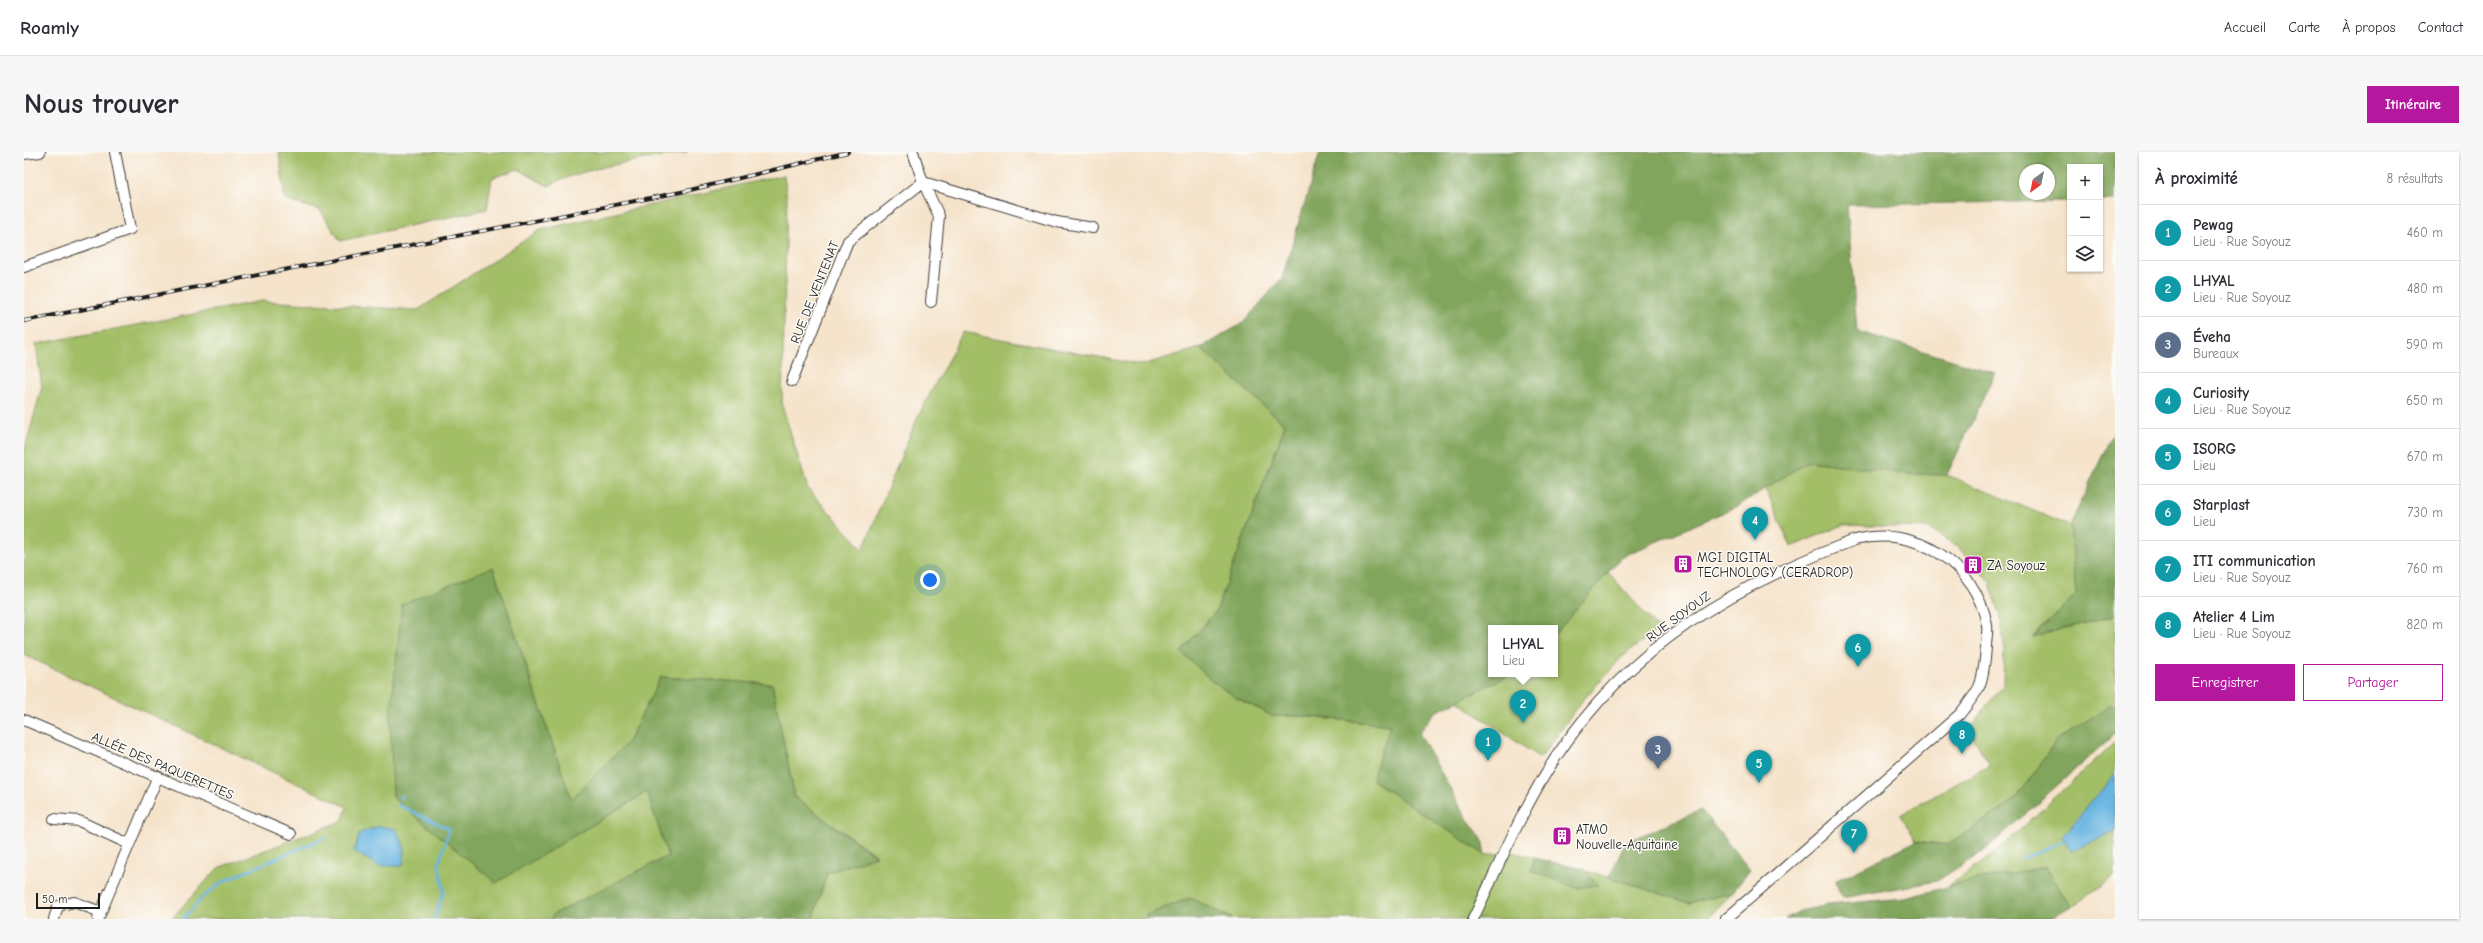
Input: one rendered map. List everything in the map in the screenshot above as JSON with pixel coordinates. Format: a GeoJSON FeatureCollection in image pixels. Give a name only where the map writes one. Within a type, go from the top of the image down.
{"type":"FeatureCollection","features":[{"type":"Feature","properties":{"kind":"street"},"geometry":{"type":"LineString","coordinates":[[24,154],[40,152]]}},
{"type":"Feature","properties":{"kind":"street"},"geometry":{"type":"LineString","coordinates":[[24,267],[130,229],[115,152]]}},
{"type":"Feature","properties":{"kind":"street"},"geometry":{"type":"LineString","coordinates":[[914,152],[923,182],[939,216],[931,302]]}},
{"type":"Feature","properties":{"kind":"street"},"geometry":{"type":"LineString","coordinates":[[923,182],[1057,222],[1093,228]]}},
{"type":"Feature","properties":{"kind":"street","name":"RUE DE VENTENAT"},"geometry":{"type":"LineString","coordinates":[[792,381],[848,242],[923,182]]}},
{"type":"Feature","properties":{"kind":"street","name":"RUE SOYOUZ"},"geometry":{"type":"LineString","coordinates":[[1473,919],[1534,795],[1555,758],[1581,722],[1621,678],[1656,646],[1690,621],[1741,590],[1855,540],[1874,535],[1903,538],[1932,548],[1958,567],[1977,595],[1987,626],[1985,657],[1978,688],[1960,714],[1726,919]]}},
{"type":"Feature","properties":{"kind":"street","name":"ALLÉE DES PAQUERETTES"},"geometry":{"type":"LineString","coordinates":[[24,720],[291,834]]}},
{"type":"Feature","properties":{"kind":"street"},"geometry":{"type":"LineString","coordinates":[[54,919],[58,906],[74,902],[99,916],[158,776]]}},
{"type":"Feature","properties":{"kind":"street"},"geometry":{"type":"LineString","coordinates":[[54,819],[79,821],[129,844]]}},
{"type":"Feature","properties":{"kind":"green space"},"geometry":{"type":"Polygon","coordinates":[[[279,152],[687,152],[597,169],[562,179],[548,186],[518,169],[492,178],[487,209],[340,241],[320,210],[285,200],[279,152]]]}},
{"type":"Feature","properties":{"kind":"green space"},"geometry":{"type":"Polygon","coordinates":[[[1320,152],[2115,152],[2115,200],[2103,200],[2103,164],[2067,164],[2067,201],[1847,205],[1857,331],[1995,373],[1947,475],[1907,474],[1809,461],[1736,507],[1621,557],[1558,630],[1558,625],[1488,625],[1488,677],[1505,677],[1436,712],[1419,733],[1466,817],[1482,838],[1485,855],[1372,780],[1390,725],[1302,716],[1273,716],[1235,697],[1209,678],[1181,652],[1217,610],[1285,425],[1200,348],[1243,323],[1282,278],[1320,152]]]}},
{"type":"Feature","properties":{"kind":"green space"},"geometry":{"type":"Polygon","coordinates":[[[784,175],[787,200],[782,405],[808,489],[863,549],[917,418],[963,332],[1142,365],[1200,348],[1285,425],[1217,610],[1181,652],[1209,678],[1235,697],[1273,716],[1302,716],[1390,725],[1485,855],[1513,852],[1609,877],[1689,903],[1732,893],[1707,919],[1233,919],[1190,898],[1146,915],[1146,919],[813,919],[827,873],[876,855],[795,798],[772,684],[661,677],[628,742],[571,799],[493,567],[496,882],[647,792],[668,856],[555,914],[549,919],[171,919],[218,868],[342,821],[347,807],[24,655],[24,452],[42,387],[36,344],[262,301],[418,310],[540,230],[784,175]]]}},
{"type":"Feature","properties":{"kind":"green space"},"geometry":{"type":"Polygon","coordinates":[[[2115,428],[2115,615],[2033,637],[2076,595],[2070,526],[2115,428]]]}},
{"type":"Feature","properties":{"kind":"green space"},"geometry":{"type":"Polygon","coordinates":[[[1809,461],[1907,474],[1947,475],[2070,526],[2076,595],[2033,636],[2115,615],[2115,698],[2105,709],[2057,741],[2016,799],[1948,845],[1916,841],[1900,815],[1990,765],[1968,729],[2003,686],[2004,645],[2000,613],[1989,581],[1957,546],[1927,528],[1843,525],[1791,547],[1765,487],[1809,461]]]}},
{"type":"Feature","properties":{"kind":"green space"},"geometry":{"type":"Polygon","coordinates":[[[493,567],[571,799],[628,742],[661,677],[772,684],[795,798],[876,856],[827,873],[813,919],[549,919],[554,914],[668,856],[647,792],[496,883],[393,798],[390,720],[402,604],[493,567]]]}},
{"type":"Feature","properties":{"kind":"green space"},"geometry":{"type":"Polygon","coordinates":[[[1608,572],[1658,629],[1621,658],[1583,700],[1540,758],[1457,701],[1505,677],[1558,677],[1558,630],[1608,572]]]}},
{"type":"Feature","properties":{"kind":"green space"},"geometry":{"type":"Polygon","coordinates":[[[2115,702],[2115,731],[2108,740],[1984,851],[1937,881],[1842,898],[1835,881],[1916,841],[1948,845],[2016,799],[2056,741],[2115,702]]]}},
{"type":"Feature","properties":{"kind":"green space"},"geometry":{"type":"Polygon","coordinates":[[[2115,742],[2115,876],[2071,907],[2045,867],[1948,886],[1994,854],[2115,742]]]}},
{"type":"Feature","properties":{"kind":"green space"},"geometry":{"type":"Polygon","coordinates":[[[1701,810],[1750,870],[1732,893],[1689,903],[1609,877],[1626,842],[1701,810]]]}},
{"type":"Feature","properties":{"kind":"green space"},"geometry":{"type":"Polygon","coordinates":[[[1534,859],[1584,869],[1598,885],[1577,888],[1531,871],[1534,859]]]}},
{"type":"Feature","properties":{"kind":"green space"},"geometry":{"type":"Polygon","coordinates":[[[2046,867],[2071,907],[2051,919],[1785,919],[1800,911],[1828,905],[1905,898],[1974,880],[2046,867]]]}},
{"type":"Feature","properties":{"kind":"green space"},"geometry":{"type":"Polygon","coordinates":[[[1190,898],[1233,919],[1146,919],[1146,915],[1190,898]]]}},
{"type":"Feature","properties":{"kind":"water"},"geometry":{"type":"Polygon","coordinates":[[[2115,775],[2115,830],[2071,852],[2062,836],[2115,775]]]}},
{"type":"Feature","properties":{"kind":"water"},"geometry":{"type":"Polygon","coordinates":[[[380,826],[396,829],[404,846],[403,866],[378,866],[354,851],[360,833],[380,826]]]}},
{"type":"Feature","properties":{"kind":"waterway"},"geometry":{"type":"LineString","coordinates":[[398,805],[449,829],[439,864],[444,892],[434,919]]}},
{"type":"Feature","properties":{"kind":"waterway"},"geometry":{"type":"LineString","coordinates":[[183,919],[203,897],[224,881],[326,837]]}},
{"type":"Feature","properties":{"kind":"waterway"},"geometry":{"type":"LineString","coordinates":[[2022,859],[2057,843],[2068,841]]}},
{"type":"Feature","properties":{"kind":"railway"},"geometry":{"type":"LineString","coordinates":[[24,321],[686,191],[848,152]]}},
{"type":"Feature","properties":{"kind":"place","name":"Curiosity"},"geometry":{"type":"Point","coordinates":[1755,540]}},
{"type":"Feature","properties":{"kind":"place","name":"MGI DIGITAL TECHNOLOGY (CERADROP)"},"geometry":{"type":"Point","coordinates":[1683,564]}},
{"type":"Feature","properties":{"kind":"place","name":"ZA Soyouz"},"geometry":{"type":"Point","coordinates":[1973,565]}},
{"type":"Feature","properties":{"kind":"place","name":"Starplast"},"geometry":{"type":"Point","coordinates":[1858,667]}},
{"type":"Feature","properties":{"kind":"place","name":"LHYAL"},"geometry":{"type":"Point","coordinates":[1523,723]}},
{"type":"Feature","properties":{"kind":"place","name":"Atelier 4 Lim"},"geometry":{"type":"Point","coordinates":[1962,754]}},
{"type":"Feature","properties":{"kind":"place","name":"Pewag"},"geometry":{"type":"Point","coordinates":[1488,761]}},
{"type":"Feature","properties":{"kind":"place","name":"Éveha"},"geometry":{"type":"Point","coordinates":[1658,769]}},
{"type":"Feature","properties":{"kind":"place","name":"ISORG"},"geometry":{"type":"Point","coordinates":[1759,783]}},
{"type":"Feature","properties":{"kind":"place","name":"ATMO Nouvelle-Aquitaine"},"geometry":{"type":"Point","coordinates":[1562,836]}},
{"type":"Feature","properties":{"kind":"place","name":"ITI communication"},"geometry":{"type":"Point","coordinates":[1854,853]}}]}
